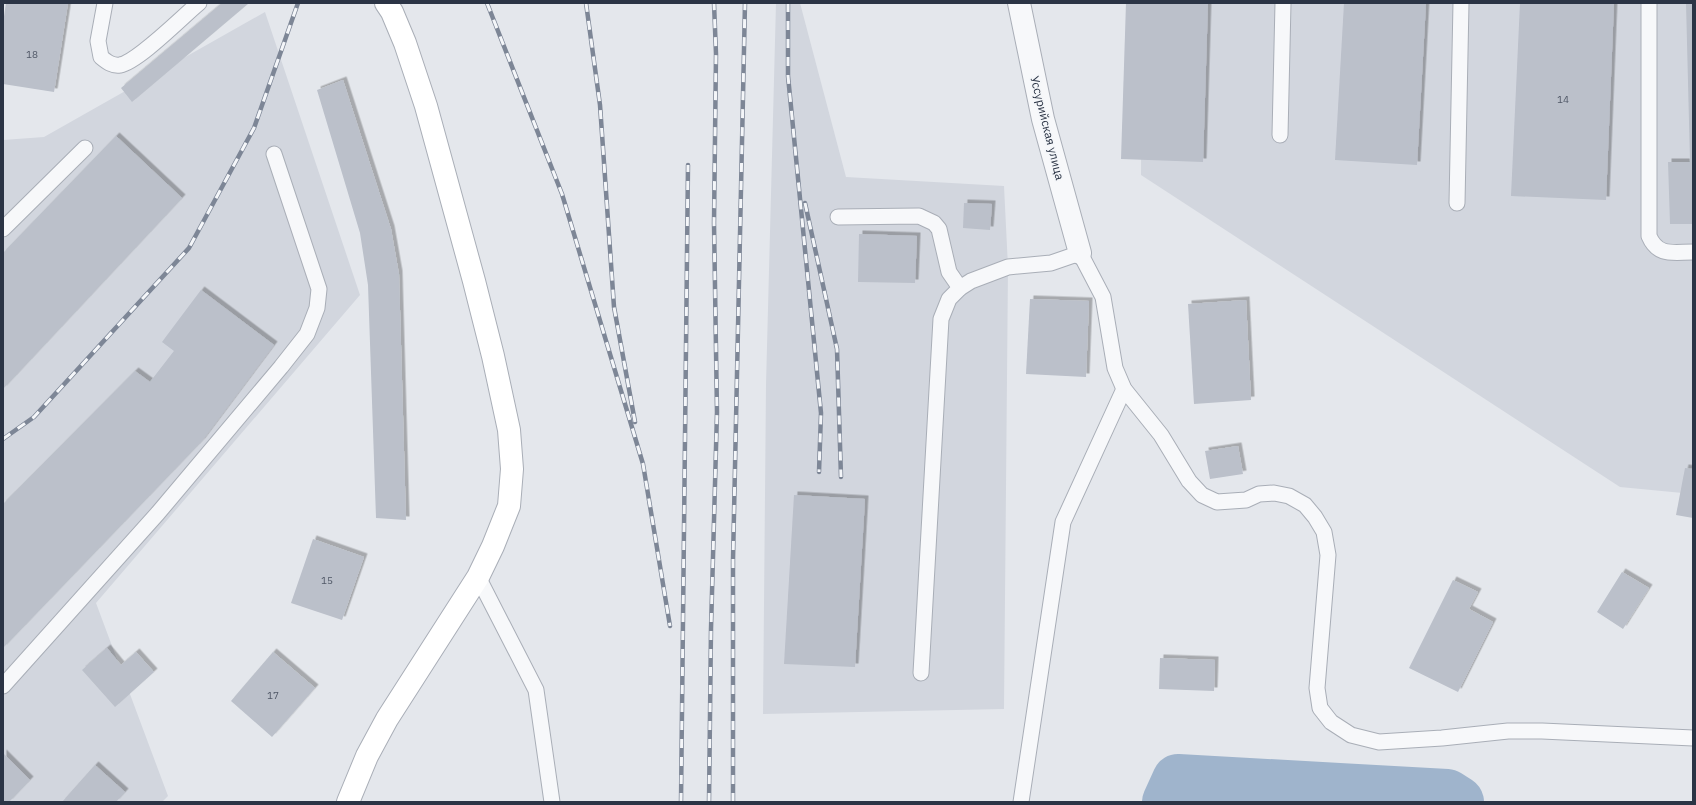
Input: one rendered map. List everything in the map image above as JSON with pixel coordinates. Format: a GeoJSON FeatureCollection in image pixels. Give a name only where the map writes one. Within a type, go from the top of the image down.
{"type":"FeatureCollection","features":[{"type":"Feature","properties":{"kind":"main road"},"geometry":{"type":"LineString","coordinates":[[348,802],[367,756],[387,719],[478,577],[493,546],[509,506],[512,469],[509,430],[494,356],[474,281],[428,114],[405,44],[392,12],[386,3]]}},
{"type":"Feature","properties":{"kind":"street","name":"Уссурийская улица"},"geometry":{"type":"LineString","coordinates":[[1019,3],[1043,119],[1080,253]]}},
{"type":"Feature","properties":{"kind":"lane"},"geometry":{"type":"LineString","coordinates":[[105,3],[98,41],[101,57],[109,64],[121,65],[135,58],[199,3]]}},
{"type":"Feature","properties":{"kind":"lane"},"geometry":{"type":"LineString","coordinates":[[1280,135],[1283,3]]}},
{"type":"Feature","properties":{"kind":"lane"},"geometry":{"type":"LineString","coordinates":[[1457,203],[1461,3]]}},
{"type":"Feature","properties":{"kind":"lane"},"geometry":{"type":"LineString","coordinates":[[1649,3],[1649,236],[1653,246],[1661,251],[1693,252]]}},
{"type":"Feature","properties":{"kind":"lane"},"geometry":{"type":"LineString","coordinates":[[3,229],[85,148]]}},
{"type":"Feature","properties":{"kind":"lane"},"geometry":{"type":"LineString","coordinates":[[3,686],[204,460],[307,334],[317,308],[319,289],[274,154]]}},
{"type":"Feature","properties":{"kind":"lane"},"geometry":{"type":"LineString","coordinates":[[838,217],[918,216],[934,223],[939,229],[950,272],[960,288]]}},
{"type":"Feature","properties":{"kind":"lane"},"geometry":{"type":"LineString","coordinates":[[922,673],[941,320],[949,299],[960,288],[971,281],[1008,267],[1051,263],[1080,253],[1103,296],[1115,368],[1124,389],[1161,435],[1189,481],[1202,495],[1217,502],[1246,500],[1259,494],[1274,493],[1289,496],[1305,505],[1316,517],[1324,532],[1328,556],[1317,688],[1320,708],[1331,722],[1351,735],[1379,742],[1522,731],[1693,738]]}},
{"type":"Feature","properties":{"kind":"lane"},"geometry":{"type":"LineString","coordinates":[[1021,802],[1063,522],[1124,389]]}},
{"type":"Feature","properties":{"kind":"lane"},"geometry":{"type":"LineString","coordinates":[[478,577],[536,690],[552,802]]}},
{"type":"Feature","properties":{"kind":"shaded area"},"geometry":{"type":"Polygon","coordinates":[[[776,3],[800,3],[846,177],[1004,186],[1008,267],[1004,709],[763,714],[766,385],[776,3]]]}},
{"type":"Feature","properties":{"kind":"shaded area"},"geometry":{"type":"Polygon","coordinates":[[[1142,3],[1693,3],[1693,494],[1620,487],[1141,175],[1142,3]]]}},
{"type":"Feature","properties":{"kind":"shaded area"},"geometry":{"type":"Polygon","coordinates":[[[265,12],[360,295],[96,603],[168,796],[162,802],[3,802],[3,140],[44,137],[265,12]]]}},
{"type":"Feature","properties":{"kind":"building"},"geometry":{"type":"Polygon","coordinates":[[[6,3],[68,3],[54,92],[3,84],[3,23],[6,3]]]}},
{"type":"Feature","properties":{"kind":"building"},"geometry":{"type":"Polygon","coordinates":[[[222,3],[249,3],[132,102],[121,88],[222,3]]]}},
{"type":"Feature","properties":{"kind":"building"},"geometry":{"type":"Polygon","coordinates":[[[1126,3],[1208,3],[1203,162],[1121,159],[1126,3]]]}},
{"type":"Feature","properties":{"kind":"building"},"geometry":{"type":"Polygon","coordinates":[[[1344,3],[1426,3],[1417,165],[1335,160],[1344,3]]]}},
{"type":"Feature","properties":{"kind":"building"},"geometry":{"type":"Polygon","coordinates":[[[1520,3],[1614,3],[1606,200],[1511,196],[1520,3]]]}},
{"type":"Feature","properties":{"kind":"building"},"geometry":{"type":"Polygon","coordinates":[[[1686,3],[1693,3],[1693,224],[1670,224],[1668,162],[1690,162],[1686,3]]]}},
{"type":"Feature","properties":{"kind":"building"},"geometry":{"type":"Polygon","coordinates":[[[343,80],[391,229],[399,274],[406,520],[376,518],[368,285],[360,233],[317,90],[343,80]]]}},
{"type":"Feature","properties":{"kind":"building"},"geometry":{"type":"Polygon","coordinates":[[[116,136],[182,198],[3,389],[3,253],[116,136]]]}},
{"type":"Feature","properties":{"kind":"building"},"geometry":{"type":"Polygon","coordinates":[[[964,203],[992,204],[990,230],[963,228],[964,203]]]}},
{"type":"Feature","properties":{"kind":"building"},"geometry":{"type":"Polygon","coordinates":[[[859,234],[917,236],[915,283],[858,282],[859,234]]]}},
{"type":"Feature","properties":{"kind":"building"},"geometry":{"type":"Polygon","coordinates":[[[201,290],[274,345],[202,441],[3,648],[3,504],[135,371],[150,382],[174,351],[162,342],[201,290]]]}},
{"type":"Feature","properties":{"kind":"building"},"geometry":{"type":"Polygon","coordinates":[[[1030,299],[1089,301],[1086,377],[1026,374],[1030,299]]]}},
{"type":"Feature","properties":{"kind":"building"},"geometry":{"type":"Polygon","coordinates":[[[1246,300],[1251,400],[1194,404],[1188,304],[1246,300]]]}},
{"type":"Feature","properties":{"kind":"building"},"geometry":{"type":"Polygon","coordinates":[[[1238,446],[1243,474],[1210,479],[1205,451],[1238,446]]]}},
{"type":"Feature","properties":{"kind":"building"},"geometry":{"type":"Polygon","coordinates":[[[1685,468],[1693,469],[1693,518],[1676,515],[1685,468]]]}},
{"type":"Feature","properties":{"kind":"building"},"geometry":{"type":"Polygon","coordinates":[[[794,495],[865,499],[855,667],[784,664],[794,495]]]}},
{"type":"Feature","properties":{"kind":"building"},"geometry":{"type":"Polygon","coordinates":[[[313,539],[364,557],[342,620],[291,603],[313,539]]]}},
{"type":"Feature","properties":{"kind":"building"},"geometry":{"type":"Polygon","coordinates":[[[1622,572],[1649,588],[1623,629],[1597,612],[1622,572]]]}},
{"type":"Feature","properties":{"kind":"building"},"geometry":{"type":"Polygon","coordinates":[[[1453,580],[1478,592],[1469,609],[1493,622],[1458,692],[1409,668],[1453,580]]]}},
{"type":"Feature","properties":{"kind":"building"},"geometry":{"type":"Polygon","coordinates":[[[107,648],[121,665],[136,652],[154,672],[115,707],[82,670],[107,648]]]}},
{"type":"Feature","properties":{"kind":"building"},"geometry":{"type":"Polygon","coordinates":[[[273,652],[315,688],[272,737],[231,701],[273,652]]]}},
{"type":"Feature","properties":{"kind":"building"},"geometry":{"type":"Polygon","coordinates":[[[1160,658],[1215,660],[1214,691],[1159,689],[1160,658]]]}},
{"type":"Feature","properties":{"kind":"building"},"geometry":{"type":"Polygon","coordinates":[[[3,753],[30,780],[9,802],[3,802],[3,753]]]}},
{"type":"Feature","properties":{"kind":"building"},"geometry":{"type":"Polygon","coordinates":[[[95,765],[125,792],[116,802],[62,802],[95,765]]]}},
{"type":"Feature","properties":{"kind":"waterway"},"geometry":{"type":"LineString","coordinates":[[1168,802],[1178,780],[1447,795],[1458,802]]}},
{"type":"Feature","properties":{"kind":"railway"},"geometry":{"type":"LineString","coordinates":[[3,439],[34,417],[189,248],[254,128],[298,3]]}},
{"type":"Feature","properties":{"kind":"railway"},"geometry":{"type":"LineString","coordinates":[[487,3],[562,194],[643,464],[670,626]]}},
{"type":"Feature","properties":{"kind":"railway"},"geometry":{"type":"LineString","coordinates":[[586,3],[600,105],[614,307],[635,422]]}},
{"type":"Feature","properties":{"kind":"railway"},"geometry":{"type":"LineString","coordinates":[[709,802],[711,629],[717,412],[714,223],[716,54],[714,3]]}},
{"type":"Feature","properties":{"kind":"railway"},"geometry":{"type":"LineString","coordinates":[[733,802],[733,560],[745,3]]}},
{"type":"Feature","properties":{"kind":"railway"},"geometry":{"type":"LineString","coordinates":[[788,3],[788,76],[821,413],[819,472]]}},
{"type":"Feature","properties":{"kind":"railway"},"geometry":{"type":"LineString","coordinates":[[681,802],[688,165]]}},
{"type":"Feature","properties":{"kind":"railway"},"geometry":{"type":"LineString","coordinates":[[805,203],[837,349],[841,477]]}}]}
